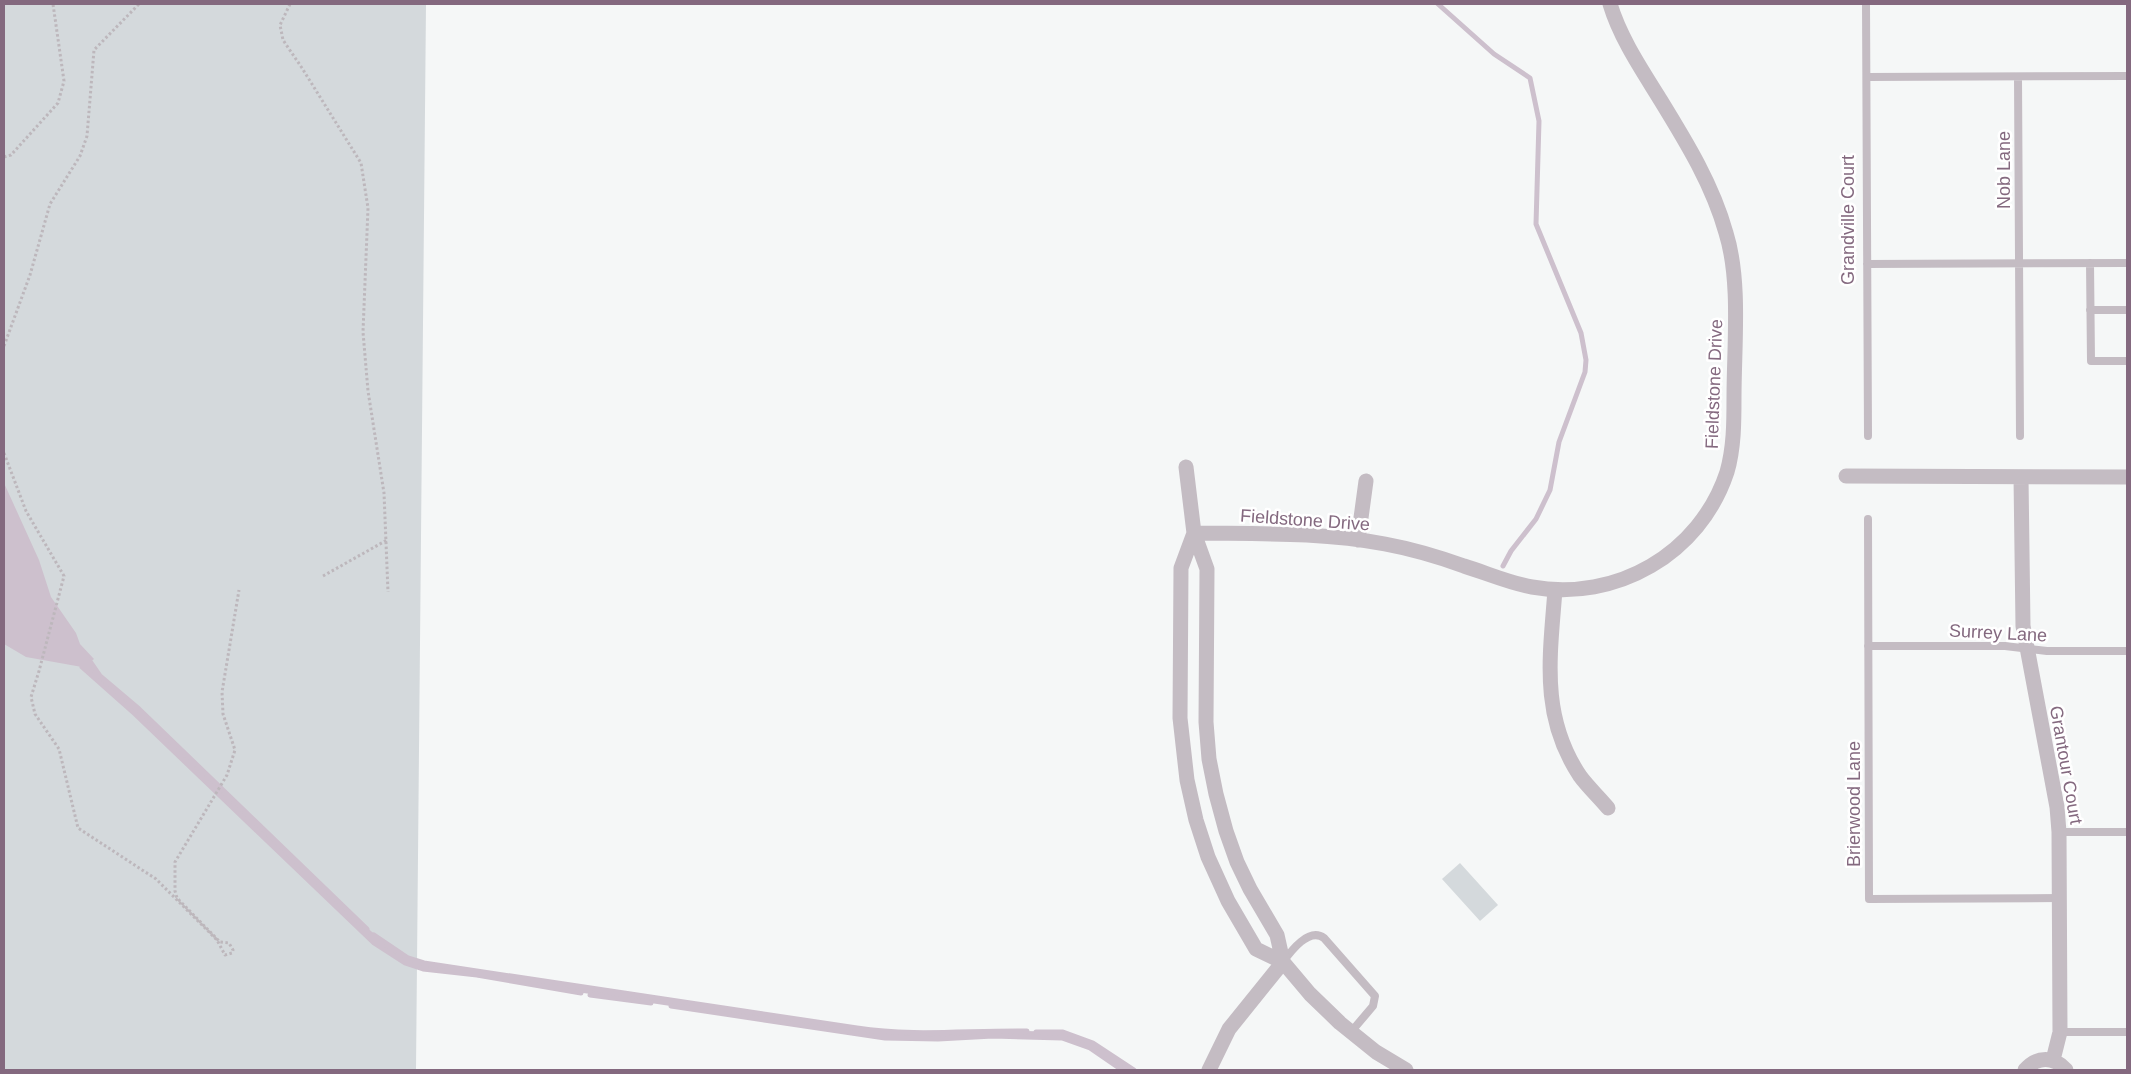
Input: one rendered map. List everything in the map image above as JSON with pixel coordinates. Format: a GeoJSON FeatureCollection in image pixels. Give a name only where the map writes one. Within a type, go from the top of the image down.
{"type":"FeatureCollection","features":[{"type":"Feature","properties":{"kind":"street","name":"Fieldstone Drive"},"geometry":{"type":"LineString","coordinates":[[1194,533],[1302,535],[1358,540],[1423,553],[1522,585],[1555,590],[1601,586],[1628,578],[1659,562],[1680,546],[1700,523],[1719,493],[1734,440],[1734,288],[1732,257],[1728,237],[1700,166],[1636,61],[1610,4]]}},
{"type":"Feature","properties":{"kind":"street"},"geometry":{"type":"LineString","coordinates":[[1186,467],[1194,533],[1207,569],[1206,722],[1209,759],[1220,813],[1237,862],[1277,935],[1283,962]]}},
{"type":"Feature","properties":{"kind":"street"},"geometry":{"type":"LineString","coordinates":[[1846,476],[2127,477]]}},
{"type":"Feature","properties":{"kind":"street","name":"Grantour Court"},"geometry":{"type":"LineString","coordinates":[[2021,477],[2021,607],[2025,648],[2057,807],[2060,832],[2060,1032],[2053,1060]]}},
{"type":"Feature","properties":{"kind":"street"},"geometry":{"type":"LineString","coordinates":[[1358,540],[1366,480]]}},
{"type":"Feature","properties":{"kind":"street"},"geometry":{"type":"LineString","coordinates":[[1194,533],[1181,568],[1180,718],[1184,762],[1196,820],[1214,872],[1235,916],[1256,949],[1283,962],[1310,994],[1351,1032],[1376,1052],[1406,1070]]}},
{"type":"Feature","properties":{"kind":"street"},"geometry":{"type":"LineString","coordinates":[[1555,590],[1549,670],[1550,691],[1555,718],[1566,750],[1581,776],[1608,808]]}},
{"type":"Feature","properties":{"kind":"street"},"geometry":{"type":"LineString","coordinates":[[1180,656],[1206,656]]}},
{"type":"Feature","properties":{"kind":"street"},"geometry":{"type":"LineString","coordinates":[[1184,762],[1209,759]]}},
{"type":"Feature","properties":{"kind":"street"},"geometry":{"type":"LineString","coordinates":[[1214,872],[1237,862]]}},
{"type":"Feature","properties":{"kind":"street"},"geometry":{"type":"LineString","coordinates":[[1209,1070],[1229,1029],[1283,962]]}},
{"type":"Feature","properties":{"kind":"street"},"geometry":{"type":"LineString","coordinates":[[2025,1070],[2038,1060],[2053,1060],[2066,1070]]}},
{"type":"Feature","properties":{"kind":"lane","name":"Grandville Court"},"geometry":{"type":"LineString","coordinates":[[1866,4],[1868,436]]}},
{"type":"Feature","properties":{"kind":"lane"},"geometry":{"type":"LineString","coordinates":[[1867,78],[2127,76]]}},
{"type":"Feature","properties":{"kind":"lane","name":"Nob Lane"},"geometry":{"type":"LineString","coordinates":[[2018,77],[2020,436]]}},
{"type":"Feature","properties":{"kind":"lane"},"geometry":{"type":"LineString","coordinates":[[2090,263],[2091,362],[2127,361]]}},
{"type":"Feature","properties":{"kind":"lane"},"geometry":{"type":"LineString","coordinates":[[1867,264],[2127,263]]}},
{"type":"Feature","properties":{"kind":"lane"},"geometry":{"type":"LineString","coordinates":[[2090,310],[2127,310]]}},
{"type":"Feature","properties":{"kind":"lane","name":"Brierwood Lane"},"geometry":{"type":"LineString","coordinates":[[1868,519],[1869,899],[2060,898]]}},
{"type":"Feature","properties":{"kind":"lane","name":"Surrey Lane"},"geometry":{"type":"LineString","coordinates":[[1868,646],[2005,646],[2047,651],[2127,651]]}},
{"type":"Feature","properties":{"kind":"lane"},"geometry":{"type":"LineString","coordinates":[[2060,832],[2127,832]]}},
{"type":"Feature","properties":{"kind":"lane"},"geometry":{"type":"LineString","coordinates":[[1283,962],[1294,947],[1311,936],[1318,935],[1324,938],[1375,996],[1373,1006],[1351,1032]]}},
{"type":"Feature","properties":{"kind":"lane"},"geometry":{"type":"LineString","coordinates":[[2060,1032],[2127,1032]]}},
{"type":"Feature","properties":{"kind":"path"},"geometry":{"type":"LineString","coordinates":[[4,157],[11,155],[58,103],[64,81],[53,4]]}},
{"type":"Feature","properties":{"kind":"path"},"geometry":{"type":"LineString","coordinates":[[4,346],[30,274],[50,204],[80,156],[87,136],[94,50],[138,4]]}},
{"type":"Feature","properties":{"kind":"path"},"geometry":{"type":"LineString","coordinates":[[290,4],[280,25],[283,40],[361,163],[368,208],[363,332],[368,391],[384,493],[388,592]]}},
{"type":"Feature","properties":{"kind":"path"},"geometry":{"type":"LineString","coordinates":[[4,453],[26,511],[64,576],[40,671],[31,697],[35,714],[59,749],[78,828],[156,879],[217,940],[229,944],[233,950],[232,953],[225,956],[217,940],[177,898],[175,891],[175,862],[225,778],[234,750],[223,714],[222,692],[238,590]]}},
{"type":"Feature","properties":{"kind":"path"},"geometry":{"type":"LineString","coordinates":[[323,576],[387,540]]}},
{"type":"Feature","properties":{"kind":"shaded area"},"geometry":{"type":"Polygon","coordinates":[[[4,4],[426,4],[416,1070],[4,1070],[4,4]]]}},
{"type":"Feature","properties":{"kind":"shaded area"},"geometry":{"type":"Polygon","coordinates":[[[4,483],[39,560],[51,597],[76,633],[80,644],[94,659],[90,662],[100,676],[139,709],[348,912],[389,946],[408,958],[424,963],[886,1032],[937,1033],[993,1030],[1063,1032],[1093,1043],[1134,1070],[1122,1070],[1090,1048],[1062,1038],[993,1036],[938,1039],[885,1038],[423,969],[405,963],[374,943],[344,916],[135,714],[82,667],[26,657],[4,644],[4,483]]]}},
{"type":"Feature","properties":{"kind":"shaded area"},"geometry":{"type":"Polygon","coordinates":[[[1460,863],[1498,905],[1480,921],[1442,879],[1460,863]]]}},
{"type":"Feature","properties":{"kind":"waterway"},"geometry":{"type":"LineString","coordinates":[[1438,4],[1494,54],[1530,78],[1539,121],[1536,224],[1581,333],[1586,360],[1585,372],[1559,442],[1550,490],[1536,519],[1511,551],[1503,566]]}},
{"type":"Feature","properties":{"kind":"waterway"},"geometry":{"type":"LineString","coordinates":[[367,929],[139,709],[100,676],[89,660],[82,667],[135,714],[374,943],[405,963],[423,969],[477,975],[581,993]]}},
{"type":"Feature","properties":{"kind":"waterway"},"geometry":{"type":"LineString","coordinates":[[374,935],[408,958],[424,963],[857,1028],[921,1033],[1027,1031]]}},
{"type":"Feature","properties":{"kind":"waterway"},"geometry":{"type":"LineString","coordinates":[[590,995],[651,1003]]}},
{"type":"Feature","properties":{"kind":"waterway"},"geometry":{"type":"LineString","coordinates":[[671,1006],[885,1038],[938,1039],[993,1036],[1062,1038],[1090,1048],[1122,1070]]}},
{"type":"Feature","properties":{"kind":"waterway"},"geometry":{"type":"LineString","coordinates":[[1036,1032],[1063,1032],[1093,1043],[1134,1070]]}}]}
